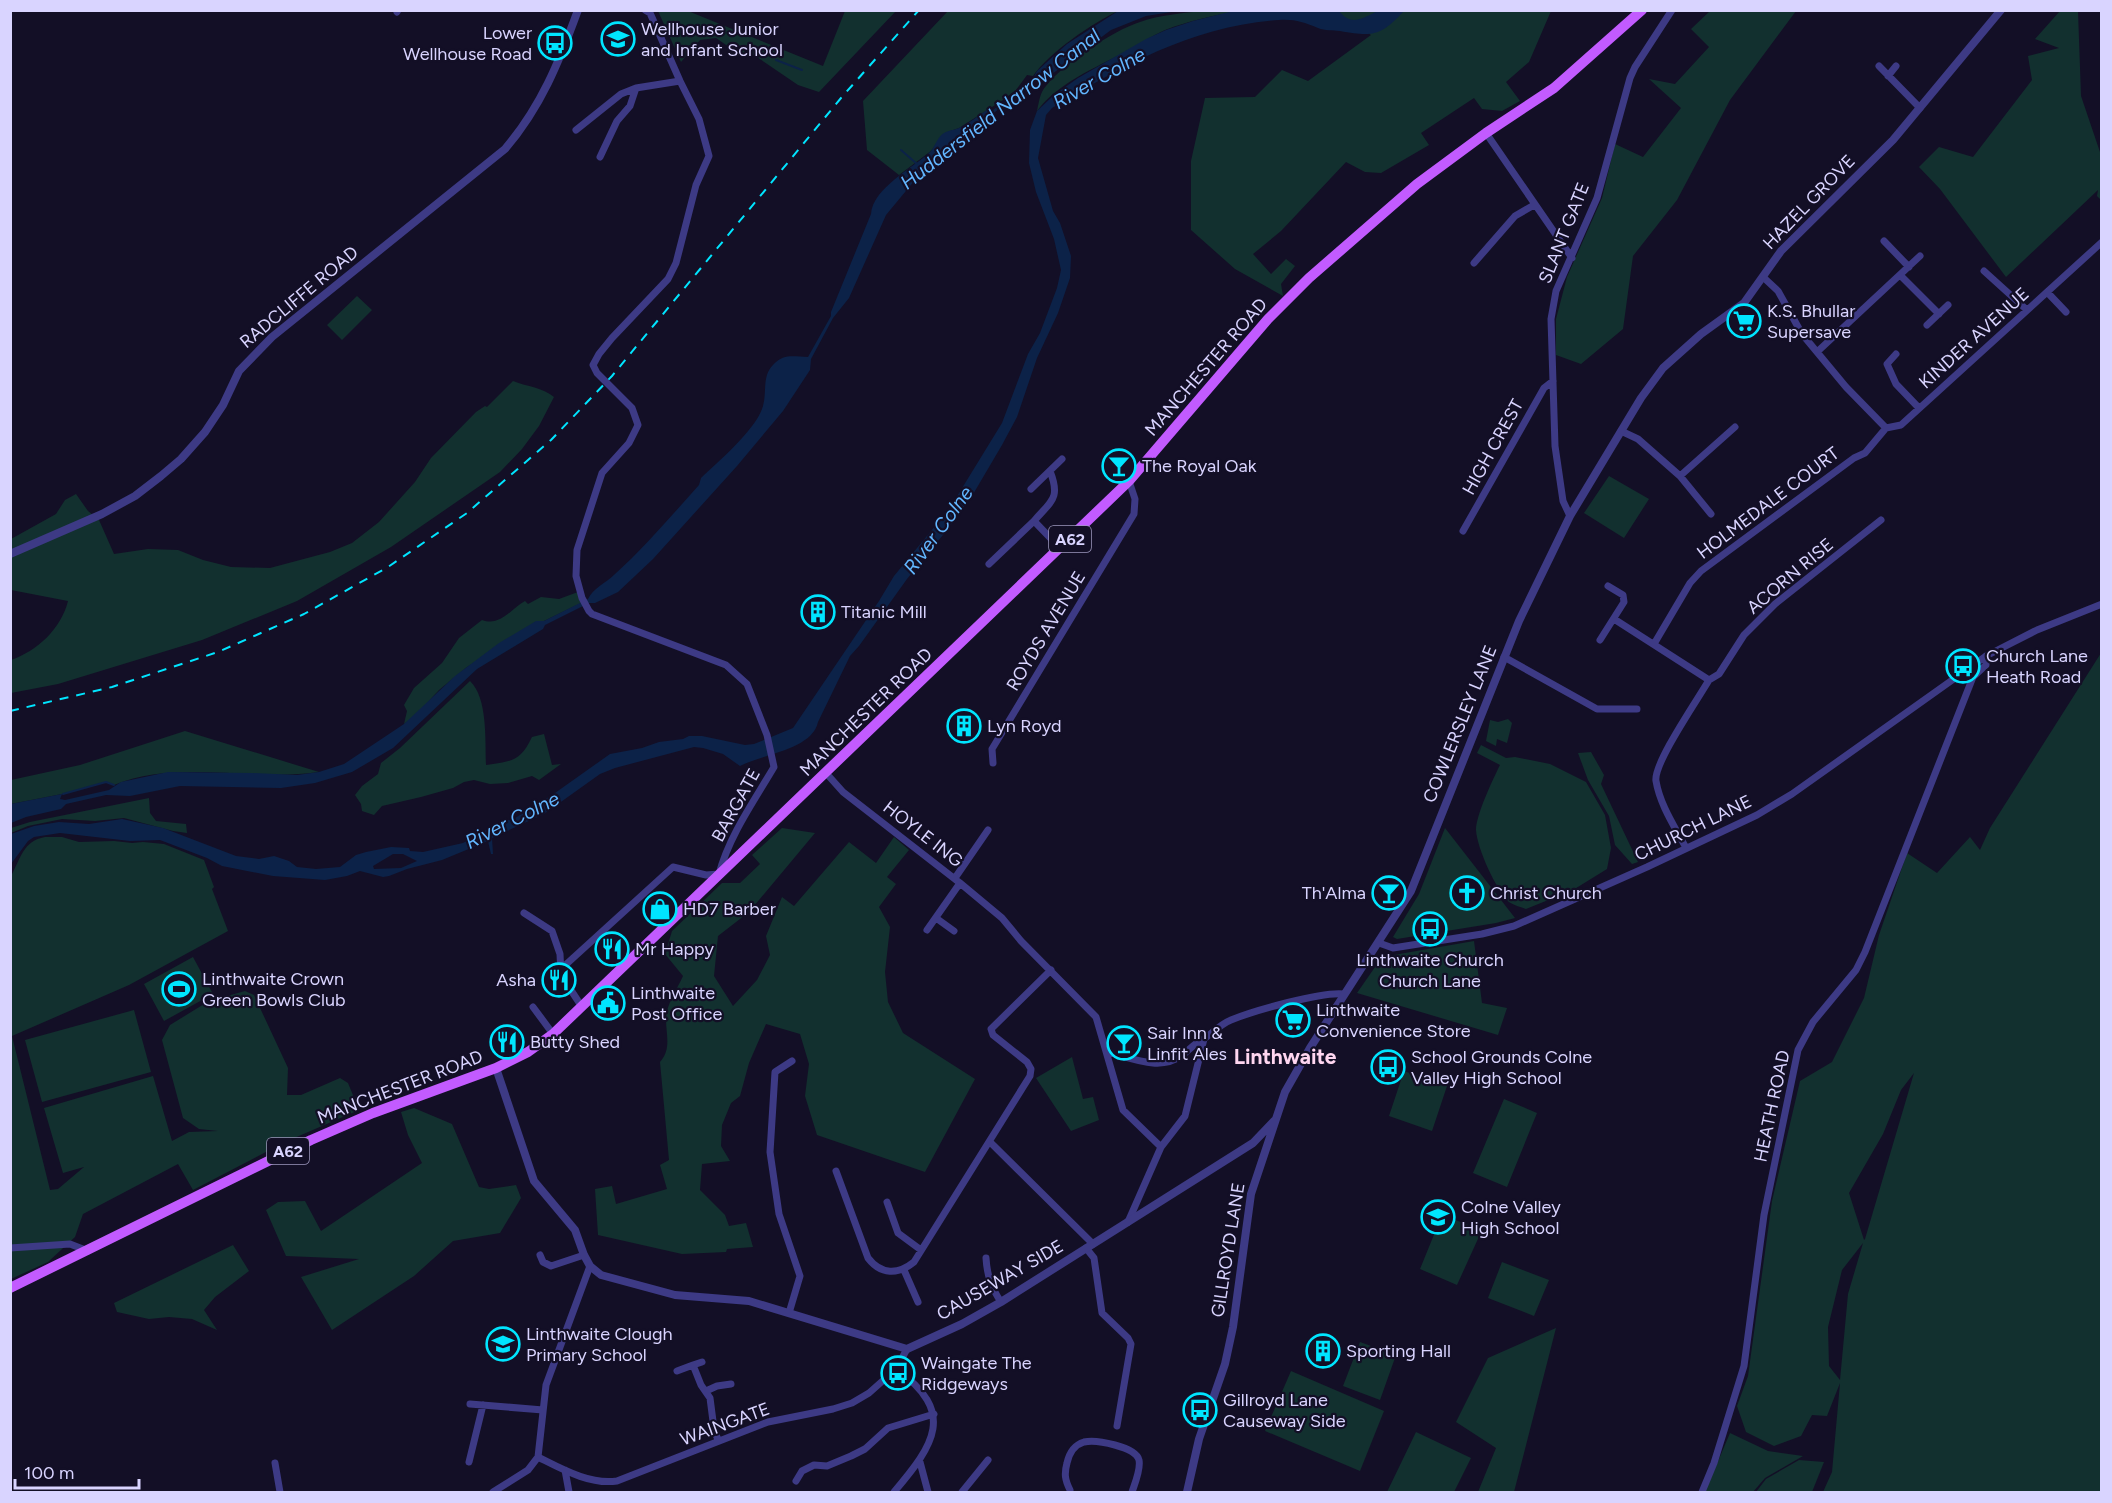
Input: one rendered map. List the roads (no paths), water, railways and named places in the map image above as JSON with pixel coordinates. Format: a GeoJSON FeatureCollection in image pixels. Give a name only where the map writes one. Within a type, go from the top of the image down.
{"type":"FeatureCollection","features":[{"type":"Feature","properties":{"kind":"main road","name":"MANCHESTER ROAD"},"geometry":{"type":"LineString","coordinates":[[10,1288],[311,1140],[374,1113],[496,1068],[528,1052],[553,1034],[1129,482],[1268,319],[1309,278],[1417,184],[1486,133],[1554,88],[1642,10]]}},
{"type":"Feature","properties":{"kind":"street","name":"RADCLIFFE ROAD"},"geometry":{"type":"LineString","coordinates":[[10,554],[102,514],[135,496],[161,476],[205,432],[223,405],[240,371],[272,337],[505,149],[523,128],[547,89],[578,10]]}},
{"type":"Feature","properties":{"kind":"street"},"geometry":{"type":"LineString","coordinates":[[576,130],[621,94],[636,88],[680,81],[650,13],[645,10]]}},
{"type":"Feature","properties":{"kind":"street","name":"SLANT GATE"},"geometry":{"type":"LineString","coordinates":[[1570,516],[1563,501],[1555,446],[1551,319],[1556,291],[1597,198],[1630,78],[1672,10]]}},
{"type":"Feature","properties":{"kind":"street"},"geometry":{"type":"LineString","coordinates":[[1879,66],[1920,108],[2001,10]]}},
{"type":"Feature","properties":{"kind":"street"},"geometry":{"type":"LineString","coordinates":[[1888,76],[1896,66]]}},
{"type":"Feature","properties":{"kind":"street","name":"BARGATE"},"geometry":{"type":"LineString","coordinates":[[680,81],[699,119],[709,156],[696,185],[676,263],[668,279],[612,338],[593,365],[597,373],[632,408],[638,425],[629,443],[602,473],[577,550],[576,576],[582,598],[592,614],[726,665],[747,684],[767,735],[774,767],[723,860],[719,874]]}},
{"type":"Feature","properties":{"kind":"street"},"geometry":{"type":"LineString","coordinates":[[600,157],[617,121],[630,106],[636,88]]}},
{"type":"Feature","properties":{"kind":"street","name":"HAZEL GROVE"},"geometry":{"type":"LineString","coordinates":[[1570,516],[1621,431],[1663,368],[1701,334],[1744,303],[1781,251],[1893,140],[1920,108]]}},
{"type":"Feature","properties":{"kind":"street"},"geometry":{"type":"LineString","coordinates":[[1486,133],[1572,258]]}},
{"type":"Feature","properties":{"kind":"street"},"geometry":{"type":"LineString","coordinates":[[1474,262],[1515,216],[1534,205]]}},
{"type":"Feature","properties":{"kind":"street"},"geometry":{"type":"LineString","coordinates":[[1884,241],[1909,267]]}},
{"type":"Feature","properties":{"kind":"street","name":"KINDER AVENUE"},"geometry":{"type":"LineString","coordinates":[[1865,453],[1887,428],[1901,425],[2102,242]]}},
{"type":"Feature","properties":{"kind":"street"},"geometry":{"type":"LineString","coordinates":[[1817,352],[1920,256]]}},
{"type":"Feature","properties":{"kind":"street"},"geometry":{"type":"LineString","coordinates":[[1984,272],[2027,310]]}},
{"type":"Feature","properties":{"kind":"street"},"geometry":{"type":"LineString","coordinates":[[1900,275],[1938,314]]}},
{"type":"Feature","properties":{"kind":"street"},"geometry":{"type":"LineString","coordinates":[[1763,277],[1778,291],[1802,334],[1846,387],[1887,428]]}},
{"type":"Feature","properties":{"kind":"street"},"geometry":{"type":"LineString","coordinates":[[2047,292],[2066,312]]}},
{"type":"Feature","properties":{"kind":"street"},"geometry":{"type":"LineString","coordinates":[[1927,325],[1948,305]]}},
{"type":"Feature","properties":{"kind":"street"},"geometry":{"type":"LineString","coordinates":[[1896,354],[1887,364],[1896,384],[1919,408]]}},
{"type":"Feature","properties":{"kind":"street","name":"HIGH CREST"},"geometry":{"type":"LineString","coordinates":[[1463,531],[1544,388],[1553,381]]}},
{"type":"Feature","properties":{"kind":"street"},"geometry":{"type":"LineString","coordinates":[[1680,476],[1735,427]]}},
{"type":"Feature","properties":{"kind":"street"},"geometry":{"type":"LineString","coordinates":[[1621,431],[1638,440],[1680,476],[1711,514]]}},
{"type":"Feature","properties":{"kind":"street","name":"HOLMEDALE COURT"},"geometry":{"type":"LineString","coordinates":[[1654,644],[1690,583],[1701,571],[1854,458],[1865,453]]}},
{"type":"Feature","properties":{"kind":"street"},"geometry":{"type":"LineString","coordinates":[[1031,489],[1062,459]]}},
{"type":"Feature","properties":{"kind":"street"},"geometry":{"type":"LineString","coordinates":[[989,564],[1034,521],[1054,497],[1056,488],[1050,471]]}},
{"type":"Feature","properties":{"kind":"street","name":"ROYDS AVENUE"},"geometry":{"type":"LineString","coordinates":[[993,763],[992,749],[1134,514],[1135,499],[1129,482]]}},
{"type":"Feature","properties":{"kind":"street","name":"COWLERSLEY LANE"},"geometry":{"type":"LineString","coordinates":[[1345,993],[1411,891],[1519,621],[1570,516]]}},
{"type":"Feature","properties":{"kind":"street","name":"ACORN RISE"},"geometry":{"type":"LineString","coordinates":[[1686,849],[1662,803],[1655,779],[1662,759],[1709,680],[1719,674],[1744,635],[1776,604],[1881,520]]}},
{"type":"Feature","properties":{"kind":"street"},"geometry":{"type":"LineString","coordinates":[[1034,521],[1060,548]]}},
{"type":"Feature","properties":{"kind":"street"},"geometry":{"type":"LineString","coordinates":[[1600,640],[1624,602],[1623,595],[1608,586]]}},
{"type":"Feature","properties":{"kind":"street","name":"CHURCH LANE"},"geometry":{"type":"LineString","coordinates":[[1378,943],[1393,948],[1482,934],[1514,926],[1686,849],[1757,815],[1792,794],[1986,656],[2037,630],[2102,604]]}},
{"type":"Feature","properties":{"kind":"street"},"geometry":{"type":"LineString","coordinates":[[1614,619],[1709,680]]}},
{"type":"Feature","properties":{"kind":"street","name":"HEATH ROAD"},"geometry":{"type":"LineString","coordinates":[[1702,1492],[1714,1463],[1744,1366],[1764,1215],[1798,1050],[1813,1022],[1856,970],[1865,952],[1973,677],[1986,665],[1986,656]]}},
{"type":"Feature","properties":{"kind":"street"},"geometry":{"type":"LineString","coordinates":[[1504,657],[1597,709],[1637,709]]}},
{"type":"Feature","properties":{"kind":"street","name":"HOYLE ING"},"geometry":{"type":"LineString","coordinates":[[826,773],[843,792],[958,880],[1002,918],[1021,941],[1096,1017],[1123,1110],[1161,1147]]}},
{"type":"Feature","properties":{"kind":"street"},"geometry":{"type":"LineString","coordinates":[[927,930],[988,830]]}},
{"type":"Feature","properties":{"kind":"street"},"geometry":{"type":"LineString","coordinates":[[561,969],[673,867],[706,875],[719,874]]}},
{"type":"Feature","properties":{"kind":"street"},"geometry":{"type":"LineString","coordinates":[[524,913],[552,931],[561,954],[561,975],[582,1007]]}},
{"type":"Feature","properties":{"kind":"street"},"geometry":{"type":"LineString","coordinates":[[936,918],[954,931]]}},
{"type":"Feature","properties":{"kind":"street"},"geometry":{"type":"LineString","coordinates":[[836,1171],[868,1258],[876,1269],[904,1270],[914,1262],[1029,1076],[1031,1069],[1027,1062],[993,1035],[991,1029],[1051,970]]}},
{"type":"Feature","properties":{"kind":"street"},"geometry":{"type":"LineString","coordinates":[[1107,1052],[1149,1063],[1168,1062],[1181,1057],[1196,1042],[1229,1021],[1299,1001],[1345,993]]}},
{"type":"Feature","properties":{"kind":"street","name":"GILLROYD LANE"},"geometry":{"type":"LineString","coordinates":[[1187,1492],[1199,1439],[1225,1364],[1233,1327],[1251,1194],[1288,1086],[1345,993]]}},
{"type":"Feature","properties":{"kind":"street"},"geometry":{"type":"LineString","coordinates":[[533,1007],[553,1034]]}},
{"type":"Feature","properties":{"kind":"street"},"geometry":{"type":"LineString","coordinates":[[1128,1222],[1161,1147],[1185,1116],[1204,1039]]}},
{"type":"Feature","properties":{"kind":"street"},"geometry":{"type":"LineString","coordinates":[[789,1313],[800,1276],[779,1214],[770,1152],[775,1072],[792,1061]]}},
{"type":"Feature","properties":{"kind":"street"},"geometry":{"type":"LineString","coordinates":[[496,1068],[534,1181],[575,1230],[590,1266],[602,1275],[675,1295],[749,1301],[907,1349]]}},
{"type":"Feature","properties":{"kind":"street","name":"CAUSEWAY SIDE"},"geometry":{"type":"LineString","coordinates":[[907,1349],[962,1324],[1001,1302],[1253,1143],[1277,1118]]}},
{"type":"Feature","properties":{"kind":"street"},"geometry":{"type":"LineString","coordinates":[[990,1142],[1090,1246],[1094,1258],[1102,1313],[1128,1338],[1131,1344],[1117,1426]]}},
{"type":"Feature","properties":{"kind":"street"},"geometry":{"type":"LineString","coordinates":[[887,1202],[898,1233],[921,1250]]}},
{"type":"Feature","properties":{"kind":"street"},"geometry":{"type":"LineString","coordinates":[[10,1248],[70,1244],[88,1251]]}},
{"type":"Feature","properties":{"kind":"street"},"geometry":{"type":"LineString","coordinates":[[540,1255],[543,1262],[551,1266],[584,1255]]}},
{"type":"Feature","properties":{"kind":"street"},"geometry":{"type":"LineString","coordinates":[[986,1257],[987,1271],[993,1289],[1001,1302]]}},
{"type":"Feature","properties":{"kind":"street"},"geometry":{"type":"LineString","coordinates":[[493,1492],[528,1470],[538,1457],[549,1376],[590,1266]]}},
{"type":"Feature","properties":{"kind":"street"},"geometry":{"type":"LineString","coordinates":[[904,1270],[918,1302]]}},
{"type":"Feature","properties":{"kind":"street","name":"WAINGATE"},"geometry":{"type":"LineString","coordinates":[[538,1457],[565,1470],[606,1483],[617,1481],[768,1422],[852,1403],[869,1393],[896,1369],[907,1349]]}},
{"type":"Feature","properties":{"kind":"street"},"geometry":{"type":"LineString","coordinates":[[677,1371],[702,1362]]}},
{"type":"Feature","properties":{"kind":"street"},"geometry":{"type":"LineString","coordinates":[[693,1365],[701,1385],[710,1398],[714,1429],[718,1440]]}},
{"type":"Feature","properties":{"kind":"street"},"geometry":{"type":"LineString","coordinates":[[894,1492],[920,1462],[934,1430],[933,1414],[926,1396],[908,1377],[896,1369]]}},
{"type":"Feature","properties":{"kind":"street"},"geometry":{"type":"LineString","coordinates":[[706,1391],[717,1386],[731,1384]]}},
{"type":"Feature","properties":{"kind":"street"},"geometry":{"type":"LineString","coordinates":[[470,1404],[543,1410]]}},
{"type":"Feature","properties":{"kind":"street"},"geometry":{"type":"LineString","coordinates":[[469,1462],[483,1405]]}},
{"type":"Feature","properties":{"kind":"street"},"geometry":{"type":"LineString","coordinates":[[796,1481],[802,1471],[814,1465],[827,1466],[865,1449],[888,1428],[933,1414]]}},
{"type":"Feature","properties":{"kind":"street"},"geometry":{"type":"LineString","coordinates":[[1070,1490],[1064,1479],[1066,1464],[1077,1445],[1086,1442],[1134,1451],[1139,1458],[1140,1465],[1132,1492]]}},
{"type":"Feature","properties":{"kind":"street"},"geometry":{"type":"LineString","coordinates":[[962,1492],[988,1460]]}},
{"type":"Feature","properties":{"kind":"street"},"geometry":{"type":"LineString","coordinates":[[920,1462],[928,1492]]}},
{"type":"Feature","properties":{"kind":"street"},"geometry":{"type":"LineString","coordinates":[[274,1463],[280,1492]]}},
{"type":"Feature","properties":{"kind":"street"},"geometry":{"type":"LineString","coordinates":[[565,1470],[569,1492]]}},
{"type":"Feature","properties":{"kind":"water","name":"River Colne"},"geometry":{"type":"Polygon","coordinates":[[[1237,10],[1339,11],[1348,19],[1353,20],[1381,10],[1404,11],[1389,26],[1369,34],[1323,30],[1299,21],[1285,20],[1217,30],[1160,50],[1133,63],[1052,108],[1046,115],[1038,158],[1053,211],[1060,223],[1071,256],[1070,278],[1058,313],[1037,358],[1017,417],[972,496],[850,656],[814,731],[806,739],[785,750],[740,766],[723,754],[694,747],[615,768],[600,774],[544,814],[492,838],[493,854],[491,854],[488,841],[442,860],[383,877],[360,871],[325,880],[273,876],[222,866],[160,840],[130,841],[60,833],[34,837],[28,841],[11,864],[11,834],[34,826],[59,822],[89,824],[122,819],[163,828],[236,856],[259,859],[274,856],[289,861],[297,867],[316,869],[340,867],[356,855],[391,847],[423,852],[463,843],[504,820],[512,820],[610,754],[689,736],[702,736],[745,745],[754,744],[793,728],[894,576],[950,508],[1002,423],[1028,354],[1040,333],[1057,288],[1061,270],[1054,239],[1036,192],[1029,163],[1030,130],[1037,111],[1054,95],[1078,78],[1146,39],[1193,21],[1237,10]],[[393,854],[373,866],[374,869],[401,868],[417,861],[403,854],[393,854]]]}},
{"type":"Feature","properties":{"kind":"water"},"geometry":{"type":"Polygon","coordinates":[[[1118,11],[1178,11],[1146,16],[1111,30],[1044,80],[1033,82],[995,112],[991,123],[915,180],[886,215],[849,298],[833,318],[811,359],[810,370],[783,411],[653,559],[618,592],[595,603],[589,603],[545,625],[543,629],[477,669],[393,748],[352,772],[315,783],[281,788],[180,786],[130,796],[106,795],[66,804],[61,809],[11,823],[11,804],[62,794],[60,799],[65,800],[109,790],[121,782],[168,772],[297,775],[319,772],[344,764],[404,724],[455,676],[499,643],[536,621],[544,621],[588,599],[648,542],[699,485],[701,478],[735,446],[751,427],[762,409],[767,375],[773,365],[785,357],[808,357],[831,316],[873,205],[886,187],[930,152],[942,135],[965,125],[988,109],[993,110],[1032,80],[1037,71],[1067,44],[1118,11]]]}},
{"type":"Feature","properties":{"kind":"waterway"},"geometry":{"type":"LineString","coordinates":[[776,60],[802,70]]}},
{"type":"Feature","properties":{"kind":"waterway","name":"Huddersfield Narrow Canal"},"geometry":{"type":"LineString","coordinates":[[901,150],[917,164]]}},
{"type":"Feature","properties":{"kind":"waterway"},"geometry":{"type":"LineString","coordinates":[[63,794],[106,782],[114,785]]}},
{"type":"Feature","properties":{"kind":"railway"},"geometry":{"type":"LineString","coordinates":[[10,711],[112,687],[218,652],[304,614],[388,567],[467,513],[551,440],[612,376],[841,98],[919,10]]}},
{"type":"Feature","properties":{"kind":"place","name":"Wellhouse Junior and Infant School"},"geometry":{"type":"Point","coordinates":[618,39]}},
{"type":"Feature","properties":{"kind":"place","name":"Lower Wellhouse Road"},"geometry":{"type":"Point","coordinates":[555,43]}},
{"type":"Feature","properties":{"kind":"place","name":"K.S. Bhullar Supersave"},"geometry":{"type":"Point","coordinates":[1744,321]}},
{"type":"Feature","properties":{"kind":"place","name":"The Royal Oak"},"geometry":{"type":"Point","coordinates":[1119,466]}},
{"type":"Feature","properties":{"kind":"place","name":"Titanic Mill"},"geometry":{"type":"Point","coordinates":[818,612]}},
{"type":"Feature","properties":{"kind":"place","name":"Church Lane Heath Road"},"geometry":{"type":"Point","coordinates":[1963,666]}},
{"type":"Feature","properties":{"kind":"place","name":"Lyn Royd"},"geometry":{"type":"Point","coordinates":[964,726]}},
{"type":"Feature","properties":{"kind":"place","name":"Th'Alma"},"geometry":{"type":"Point","coordinates":[1389,893]}},
{"type":"Feature","properties":{"kind":"place","name":"Christ Church"},"geometry":{"type":"Point","coordinates":[1467,893]}},
{"type":"Feature","properties":{"kind":"place","name":"HD7 Barber"},"geometry":{"type":"Point","coordinates":[660,909]}},
{"type":"Feature","properties":{"kind":"place","name":"Linthwaite Church Church Lane"},"geometry":{"type":"Point","coordinates":[1430,929]}},
{"type":"Feature","properties":{"kind":"place","name":"Mr Happy"},"geometry":{"type":"Point","coordinates":[612,949]}},
{"type":"Feature","properties":{"kind":"place","name":"Asha"},"geometry":{"type":"Point","coordinates":[559,980]}},
{"type":"Feature","properties":{"kind":"place","name":"Linthwaite Crown Green Bowls Club"},"geometry":{"type":"Point","coordinates":[179,989]}},
{"type":"Feature","properties":{"kind":"place","name":"Linthwaite Post Office"},"geometry":{"type":"Point","coordinates":[608,1003]}},
{"type":"Feature","properties":{"kind":"place","name":"Linthwaite Convenience Store"},"geometry":{"type":"Point","coordinates":[1293,1020]}},
{"type":"Feature","properties":{"kind":"place","name":"Butty Shed"},"geometry":{"type":"Point","coordinates":[507,1042]}},
{"type":"Feature","properties":{"kind":"place","name":"Sair Inn & Linfit Ales"},"geometry":{"type":"Point","coordinates":[1124,1043]}},
{"type":"Feature","properties":{"kind":"place","name":"School Grounds Colne Valley High School"},"geometry":{"type":"Point","coordinates":[1388,1067]}},
{"type":"Feature","properties":{"kind":"place","name":"Colne Valley High School"},"geometry":{"type":"Point","coordinates":[1438,1217]}},
{"type":"Feature","properties":{"kind":"place","name":"Linthwaite Clough Primary School"},"geometry":{"type":"Point","coordinates":[503,1344]}},
{"type":"Feature","properties":{"kind":"place","name":"Sporting Hall"},"geometry":{"type":"Point","coordinates":[1323,1351]}},
{"type":"Feature","properties":{"kind":"place","name":"Waingate The Ridgeways"},"geometry":{"type":"Point","coordinates":[898,1373]}},
{"type":"Feature","properties":{"kind":"place","name":"Gillroyd Lane Causeway Side"},"geometry":{"type":"Point","coordinates":[1200,1410]}},
{"type":"Feature","properties":{"kind":"district","name":"Linthwaite"},"geometry":{"type":"Point","coordinates":[1285,1056]}}]}
